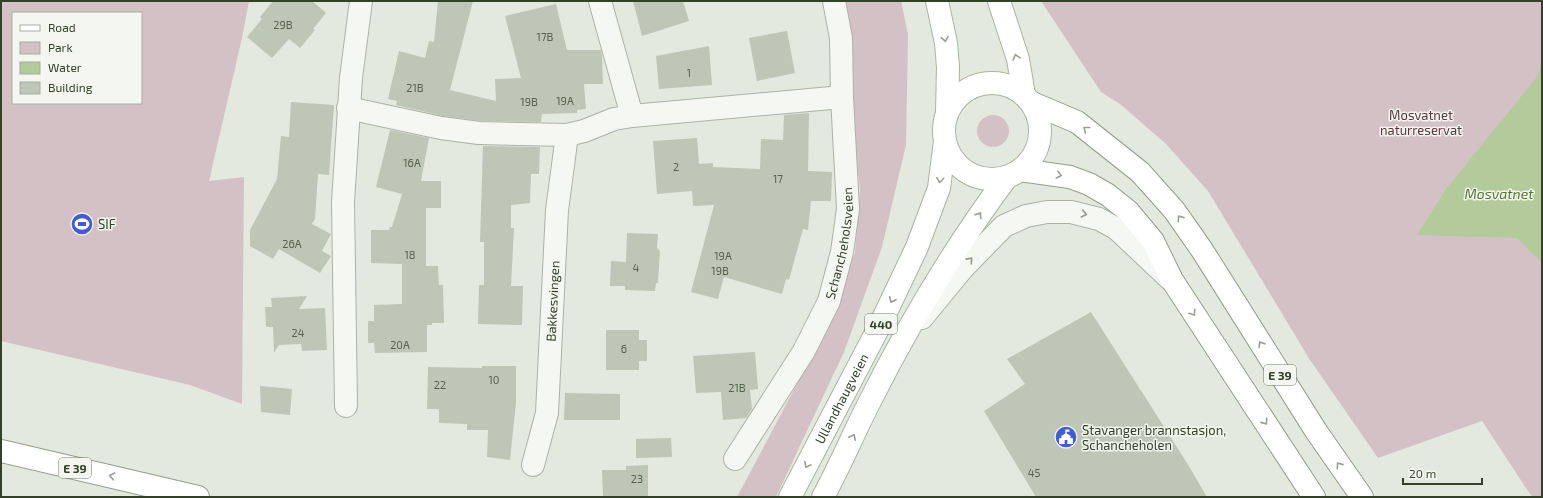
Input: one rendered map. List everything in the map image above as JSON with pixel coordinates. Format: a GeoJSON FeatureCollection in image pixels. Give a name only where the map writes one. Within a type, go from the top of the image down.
{"type":"FeatureCollection","features":[{"type":"Feature","properties":{"kind":"main road","name":"440"},"geometry":{"type":"LineString","coordinates":[[937,1],[946,43],[948,67],[947,114],[944,127],[945,141],[951,156],[961,168],[975,176],[991,179],[1014,173],[1031,159],[1038,146],[1040,132],[1038,117],[1028,99],[1018,60],[999,1]]}},
{"type":"Feature","properties":{"kind":"main road","name":"440"},"geometry":{"type":"LineString","coordinates":[[947,114],[955,100],[966,90],[980,84],[996,82],[1011,86],[1028,99]]}},
{"type":"Feature","properties":{"kind":"main road","name":"E 39"},"geometry":{"type":"LineString","coordinates":[[1028,99],[1077,122],[1140,172],[1174,210],[1202,250],[1316,431],[1362,497]]}},
{"type":"Feature","properties":{"kind":"main road","name":"Ullandhaugveien"},"geometry":{"type":"LineString","coordinates":[[790,497],[880,325],[917,247],[939,188],[945,141]]}},
{"type":"Feature","properties":{"kind":"main road"},"geometry":{"type":"LineString","coordinates":[[1014,173],[1070,177],[1089,184],[1108,195],[1128,211],[1153,241],[1172,280],[1314,497]]}},
{"type":"Feature","properties":{"kind":"main road","name":"Ullandhaugveien"},"geometry":{"type":"LineString","coordinates":[[823,497],[901,344],[933,288],[975,222],[1014,173]]}},
{"type":"Feature","properties":{"kind":"main road","name":"E 39"},"geometry":{"type":"LineString","coordinates":[[1,451],[198,497]]}},
{"type":"Feature","properties":{"kind":"street"},"geometry":{"type":"LineString","coordinates":[[346,406],[344,202],[348,108],[361,1]]}},
{"type":"Feature","properties":{"kind":"street"},"geometry":{"type":"LineString","coordinates":[[600,1],[632,116]]}},
{"type":"Feature","properties":{"kind":"street","name":"Schancheholsveien"},"geometry":{"type":"LineString","coordinates":[[735,459],[804,351],[829,301],[842,252],[848,209],[842,98],[841,38],[834,1]]}},
{"type":"Feature","properties":{"kind":"street"},"geometry":{"type":"LineString","coordinates":[[348,108],[441,128],[478,133],[567,135],[584,131],[614,119],[632,116],[842,98]]}},
{"type":"Feature","properties":{"kind":"street","name":"Bakkesvingen"},"geometry":{"type":"LineString","coordinates":[[533,465],[547,414],[557,210],[567,135]]}},
{"type":"Feature","properties":{"kind":"street"},"geometry":{"type":"LineString","coordinates":[[901,344],[984,245],[1004,226],[1026,216],[1047,212],[1071,212],[1099,219],[1117,229],[1172,280]]}},
{"type":"Feature","properties":{"kind":"green space"},"geometry":{"type":"Polygon","coordinates":[[[1,1],[249,1],[209,181],[244,177],[242,404],[190,385],[1,341],[1,1]]]}},
{"type":"Feature","properties":{"kind":"green space"},"geometry":{"type":"Polygon","coordinates":[[[844,1],[901,1],[908,34],[906,145],[882,247],[844,352],[776,497],[737,497],[806,367],[855,253],[860,190],[852,113],[844,1]]]}},
{"type":"Feature","properties":{"kind":"green space","name":"Mosvatnet naturreservat"},"geometry":{"type":"Polygon","coordinates":[[[1041,1],[1542,1],[1542,497],[1532,497],[1482,421],[1378,458],[1310,360],[1208,191],[1166,144],[1120,104],[1101,92],[1041,1]]]}},
{"type":"Feature","properties":{"kind":"green space"},"geometry":{"type":"Polygon","coordinates":[[[990,115],[996,115],[1006,122],[1009,131],[1008,137],[1002,144],[996,147],[990,147],[980,140],[977,134],[977,128],[984,118],[990,115]]]}},
{"type":"Feature","properties":{"kind":"water","name":"Mosvatnet"},"geometry":{"type":"Polygon","coordinates":[[[1542,61],[1542,263],[1517,238],[1417,235],[1446,189],[1537,77],[1542,61]]]}},
{"type":"Feature","properties":{"kind":"building"},"geometry":{"type":"Polygon","coordinates":[[[273,1],[312,1],[326,13],[313,29],[315,30],[300,48],[289,39],[272,58],[247,37],[262,19],[260,17],[273,1]]]}},
{"type":"Feature","properties":{"kind":"building"},"geometry":{"type":"Polygon","coordinates":[[[438,1],[473,1],[450,90],[496,101],[495,79],[521,78],[505,16],[556,4],[567,50],[601,50],[603,84],[584,84],[586,109],[577,110],[577,113],[542,114],[541,122],[480,121],[443,116],[396,105],[397,101],[388,99],[399,51],[425,58],[429,41],[434,42],[438,1]]]}},
{"type":"Feature","properties":{"kind":"building"},"geometry":{"type":"Polygon","coordinates":[[[633,1],[683,1],[689,21],[642,36],[633,1]]]}},
{"type":"Feature","properties":{"kind":"building"},"geometry":{"type":"Polygon","coordinates":[[[787,31],[795,73],[757,81],[749,38],[787,31]]]}},
{"type":"Feature","properties":{"kind":"building"},"geometry":{"type":"Polygon","coordinates":[[[709,46],[712,85],[659,89],[656,56],[709,46]]]}},
{"type":"Feature","properties":{"kind":"building"},"geometry":{"type":"Polygon","coordinates":[[[291,102],[334,105],[329,175],[318,174],[315,219],[312,224],[331,234],[322,251],[331,256],[320,273],[279,249],[273,259],[250,246],[250,230],[277,179],[281,136],[289,137],[291,102]]]}},
{"type":"Feature","properties":{"kind":"building"},"geometry":{"type":"Polygon","coordinates":[[[809,113],[808,171],[832,172],[831,201],[811,201],[808,230],[803,229],[789,280],[786,279],[782,294],[724,277],[718,299],[691,292],[714,205],[693,206],[692,191],[657,194],[653,141],[697,138],[699,164],[713,163],[713,167],[760,169],[761,139],[783,140],[784,115],[809,113]]]}},
{"type":"Feature","properties":{"kind":"building"},"geometry":{"type":"Polygon","coordinates":[[[390,130],[429,138],[421,181],[441,181],[441,208],[426,208],[426,266],[438,266],[439,285],[443,285],[444,323],[432,323],[432,325],[427,325],[427,352],[375,353],[374,343],[368,343],[368,321],[374,321],[374,305],[402,304],[402,264],[371,263],[371,230],[389,230],[390,227],[392,227],[402,194],[376,187],[390,130]]]}},
{"type":"Feature","properties":{"kind":"building"},"geometry":{"type":"Polygon","coordinates":[[[483,146],[540,147],[539,174],[531,174],[530,203],[511,205],[511,228],[514,228],[511,286],[523,286],[522,325],[478,324],[479,285],[484,285],[484,242],[480,242],[483,146]]]}},
{"type":"Feature","properties":{"kind":"building"},"geometry":{"type":"Polygon","coordinates":[[[627,233],[658,234],[657,248],[660,251],[658,283],[656,283],[655,291],[625,290],[625,286],[610,286],[611,261],[626,262],[627,233]]]}},
{"type":"Feature","properties":{"kind":"building"},"geometry":{"type":"Polygon","coordinates":[[[307,296],[299,309],[325,308],[327,350],[302,351],[301,344],[279,345],[274,353],[273,327],[266,327],[265,307],[272,307],[271,298],[307,296]]]}},
{"type":"Feature","properties":{"kind":"building"},"geometry":{"type":"Polygon","coordinates":[[[1091,312],[1207,497],[1036,497],[984,411],[1025,384],[1007,359],[1091,312]]]}},
{"type":"Feature","properties":{"kind":"building"},"geometry":{"type":"Polygon","coordinates":[[[606,330],[639,330],[639,340],[647,340],[647,361],[639,361],[639,370],[606,370],[606,330]]]}},
{"type":"Feature","properties":{"kind":"building"},"geometry":{"type":"Polygon","coordinates":[[[755,352],[758,389],[750,390],[752,409],[746,418],[723,420],[721,392],[696,393],[693,356],[755,352]]]}},
{"type":"Feature","properties":{"kind":"building"},"geometry":{"type":"Polygon","coordinates":[[[482,366],[516,366],[516,402],[510,460],[487,457],[488,430],[467,430],[467,424],[439,423],[439,409],[427,409],[428,367],[482,368],[482,366]]]}},
{"type":"Feature","properties":{"kind":"building"},"geometry":{"type":"Polygon","coordinates":[[[260,386],[292,389],[290,415],[261,412],[260,386]]]}},
{"type":"Feature","properties":{"kind":"building"},"geometry":{"type":"Polygon","coordinates":[[[565,393],[620,394],[620,420],[564,420],[565,393]]]}},
{"type":"Feature","properties":{"kind":"building"},"geometry":{"type":"Polygon","coordinates":[[[671,438],[672,457],[636,458],[636,439],[671,438]]]}},
{"type":"Feature","properties":{"kind":"building"},"geometry":{"type":"Polygon","coordinates":[[[648,465],[648,497],[603,497],[602,470],[626,470],[626,466],[648,465]]]}},
{"type":"Feature","properties":{"kind":"place","name":"SIF"},"geometry":{"type":"Point","coordinates":[82,224]}},
{"type":"Feature","properties":{"kind":"place","name":"Stavanger brannstasjon, Schancheholen"},"geometry":{"type":"Point","coordinates":[1066,437]}}]}
